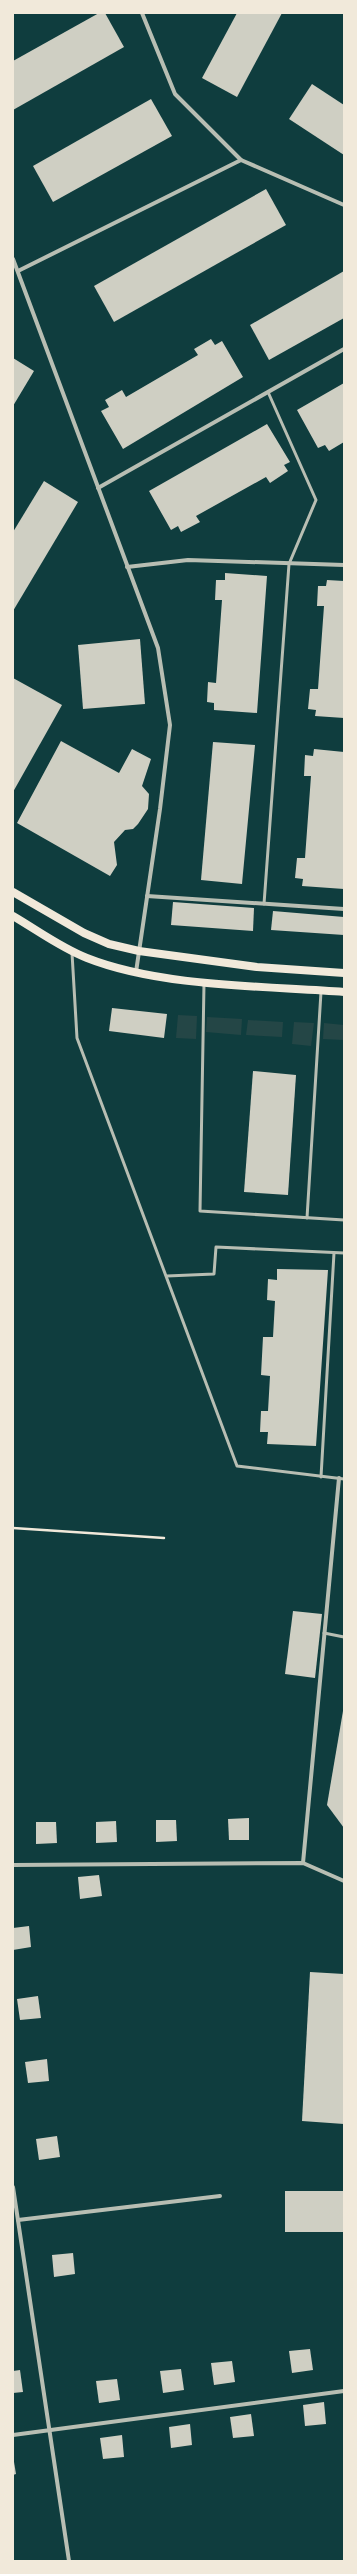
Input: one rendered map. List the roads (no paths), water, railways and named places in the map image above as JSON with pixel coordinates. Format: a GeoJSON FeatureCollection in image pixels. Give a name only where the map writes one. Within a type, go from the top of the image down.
{"type":"FeatureCollection","features":[{"type":"Feature","properties":{"kind":"main road"},"geometry":{"type":"LineString","coordinates":[[13,892],[95,939],[139,951],[257,967],[344,973]]}},
{"type":"Feature","properties":{"kind":"main road"},"geometry":{"type":"LineString","coordinates":[[13,916],[72,952],[101,963],[136,972],[204,982],[344,992]]}},
{"type":"Feature","properties":{"kind":"street"},"geometry":{"type":"LineString","coordinates":[[142,13],[175,94],[241,160],[344,205]]}},
{"type":"Feature","properties":{"kind":"street"},"geometry":{"type":"LineString","coordinates":[[18,271],[241,160]]}},
{"type":"Feature","properties":{"kind":"street"},"geometry":{"type":"LineString","coordinates":[[13,259],[158,648],[170,725],[136,972]]}},
{"type":"Feature","properties":{"kind":"street"},"geometry":{"type":"LineString","coordinates":[[98,488],[344,349]]}},
{"type":"Feature","properties":{"kind":"street"},"geometry":{"type":"LineString","coordinates":[[127,567],[188,560],[344,565]]}},
{"type":"Feature","properties":{"kind":"street"},"geometry":{"type":"LineString","coordinates":[[147,896],[344,909]]}},
{"type":"Feature","properties":{"kind":"street"},"geometry":{"type":"LineString","coordinates":[[303,1863],[339,1478]]}},
{"type":"Feature","properties":{"kind":"street"},"geometry":{"type":"LineString","coordinates":[[13,1865],[303,1863],[344,1881]]}},
{"type":"Feature","properties":{"kind":"street"},"geometry":{"type":"LineString","coordinates":[[13,2187],[69,2561]]}},
{"type":"Feature","properties":{"kind":"street"},"geometry":{"type":"LineString","coordinates":[[18,2220],[220,2196]]}},
{"type":"Feature","properties":{"kind":"street"},"geometry":{"type":"LineString","coordinates":[[13,2436],[344,2391]]}},
{"type":"Feature","properties":{"kind":"lane"},"geometry":{"type":"LineString","coordinates":[[264,904],[289,564],[316,500],[268,392]]}},
{"type":"Feature","properties":{"kind":"lane"},"geometry":{"type":"LineString","coordinates":[[72,952],[77,1038],[237,1466],[344,1479]]}},
{"type":"Feature","properties":{"kind":"lane"},"geometry":{"type":"LineString","coordinates":[[204,982],[200,1211],[344,1220]]}},
{"type":"Feature","properties":{"kind":"lane"},"geometry":{"type":"LineString","coordinates":[[307,1218],[321,990]]}},
{"type":"Feature","properties":{"kind":"lane"},"geometry":{"type":"LineString","coordinates":[[167,1276],[214,1274],[216,1247],[344,1253]]}},
{"type":"Feature","properties":{"kind":"lane"},"geometry":{"type":"LineString","coordinates":[[321,1477],[334,1252]]}},
{"type":"Feature","properties":{"kind":"lane"},"geometry":{"type":"LineString","coordinates":[[324,1633],[344,1637]]}}]}
